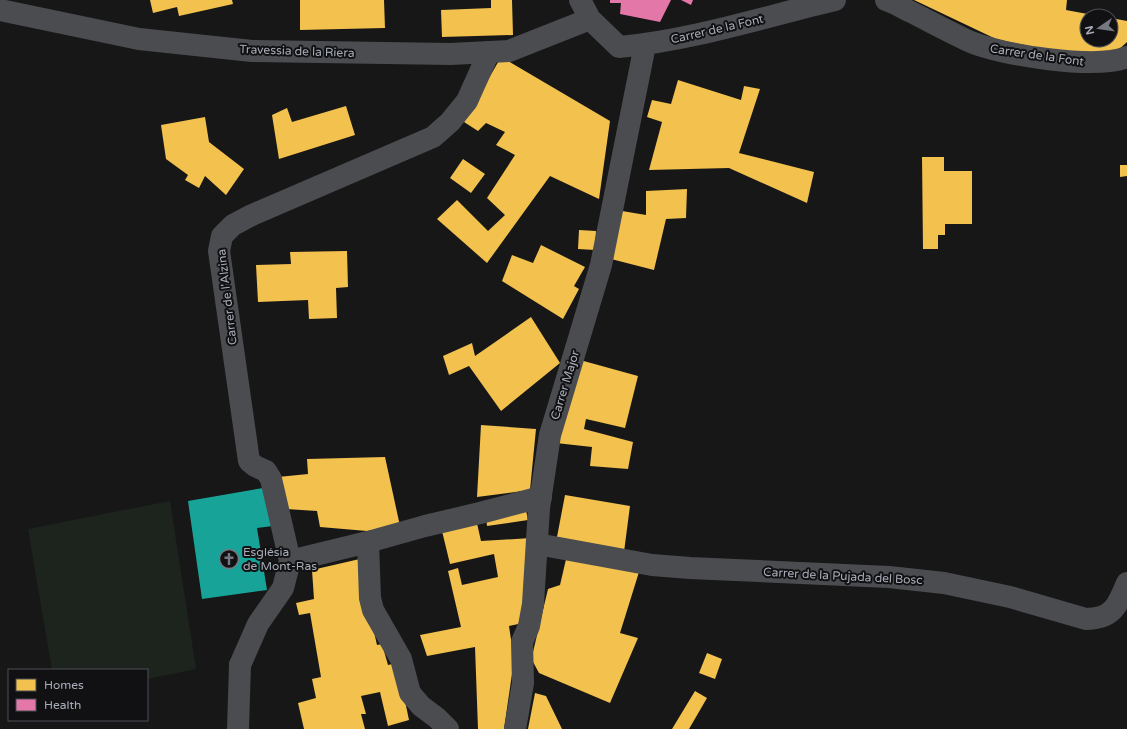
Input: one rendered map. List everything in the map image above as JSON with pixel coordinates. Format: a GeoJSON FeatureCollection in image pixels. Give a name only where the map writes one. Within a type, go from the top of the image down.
{"type":"FeatureCollection","features":[{"type":"Feature","properties":{"kind":"street","name":"Carrer de la Font"},"geometry":{"type":"LineString","coordinates":[[580,0],[590,19],[619,47],[645,45],[696,36],[835,0]]}},
{"type":"Feature","properties":{"kind":"street","name":"Carrer de la Font"},"geometry":{"type":"LineString","coordinates":[[886,0],[986,48],[1035,57],[1091,63],[1127,57]]}},
{"type":"Feature","properties":{"kind":"street","name":"Travessia de la Riera"},"geometry":{"type":"LineString","coordinates":[[0,10],[139,39],[252,51],[451,54],[509,51],[590,19]]}},
{"type":"Feature","properties":{"kind":"street","name":"Carrer Major"},"geometry":{"type":"LineString","coordinates":[[515,729],[523,683],[522,642],[529,626],[533,604],[539,508],[550,435],[601,265],[645,45]]}},
{"type":"Feature","properties":{"kind":"street","name":"Carrer de l'Alzina"},"geometry":{"type":"LineString","coordinates":[[290,561],[272,479],[266,471],[255,466],[249,460],[219,251],[222,236],[233,225],[252,215],[433,137],[450,122],[467,101],[489,52]]}},
{"type":"Feature","properties":{"kind":"street"},"geometry":{"type":"LineString","coordinates":[[238,729],[240,665],[258,624],[282,588],[290,561],[541,497]]}},
{"type":"Feature","properties":{"kind":"street"},"geometry":{"type":"LineString","coordinates":[[368,542],[370,598],[373,610],[401,659],[410,693],[421,706],[437,718],[448,729]]}},
{"type":"Feature","properties":{"kind":"street","name":"Carrer de la Pujada del Bosc"},"geometry":{"type":"LineString","coordinates":[[537,544],[652,565],[890,577],[944,583],[1010,597],[1086,619],[1098,619],[1108,615],[1119,602],[1127,583]]}},
{"type":"Feature","properties":{"kind":"shaded area"},"geometry":{"type":"Polygon","coordinates":[[[170,501],[196,669],[148,679],[148,669],[52,669],[28,529],[170,501]]]}},
{"type":"Feature","properties":{"kind":"building: Homes"},"geometry":{"type":"Polygon","coordinates":[[[150,0],[232,0],[233,4],[179,16],[177,7],[153,13],[150,0]]]}},
{"type":"Feature","properties":{"kind":"building: Homes"},"geometry":{"type":"Polygon","coordinates":[[[300,0],[384,0],[385,28],[300,30],[300,0]]]}},
{"type":"Feature","properties":{"kind":"building: Homes"},"geometry":{"type":"Polygon","coordinates":[[[491,0],[512,0],[513,35],[442,37],[441,10],[491,8],[491,0]]]}},
{"type":"Feature","properties":{"kind":"building: Homes"},"geometry":{"type":"Polygon","coordinates":[[[914,0],[1067,0],[1066,10],[1079,12],[1079,48],[1119,48],[1119,20],[1127,21],[1127,42],[1115,53],[1048,50],[996,39],[914,0]]]}},
{"type":"Feature","properties":{"kind":"building: Homes"},"geometry":{"type":"Polygon","coordinates":[[[501,57],[610,121],[599,199],[550,176],[487,263],[437,219],[457,200],[488,231],[505,215],[487,198],[515,155],[496,145],[505,132],[486,123],[478,131],[464,122],[501,57]]]}},
{"type":"Feature","properties":{"kind":"building: Homes"},"geometry":{"type":"Polygon","coordinates":[[[678,80],[741,100],[744,86],[760,89],[739,153],[814,172],[807,203],[729,168],[649,170],[662,122],[647,117],[652,100],[671,104],[678,80]]]}},
{"type":"Feature","properties":{"kind":"building: Homes"},"geometry":{"type":"Polygon","coordinates":[[[346,106],[355,135],[279,159],[272,115],[287,108],[292,122],[346,106]]]}},
{"type":"Feature","properties":{"kind":"building: Homes"},"geometry":{"type":"Polygon","coordinates":[[[205,117],[209,142],[244,169],[226,195],[205,176],[199,188],[185,180],[188,175],[166,159],[161,125],[205,117]]]}},
{"type":"Feature","properties":{"kind":"building: Homes"},"geometry":{"type":"Polygon","coordinates":[[[922,157],[944,157],[944,171],[972,171],[972,224],[945,224],[945,235],[938,235],[938,249],[923,249],[922,157]]]}},
{"type":"Feature","properties":{"kind":"building: Homes"},"geometry":{"type":"Polygon","coordinates":[[[463,159],[485,174],[471,193],[450,178],[463,159]]]}},
{"type":"Feature","properties":{"kind":"building: Homes"},"geometry":{"type":"Polygon","coordinates":[[[1120,165],[1127,165],[1127,176],[1120,177],[1120,165]]]}},
{"type":"Feature","properties":{"kind":"building: Homes"},"geometry":{"type":"Polygon","coordinates":[[[687,189],[686,218],[666,219],[654,270],[611,259],[622,211],[646,215],[646,191],[687,189]]]}},
{"type":"Feature","properties":{"kind":"building: Homes"},"geometry":{"type":"Polygon","coordinates":[[[579,230],[596,231],[595,250],[578,249],[579,230]]]}},
{"type":"Feature","properties":{"kind":"building: Homes"},"geometry":{"type":"Polygon","coordinates":[[[541,245],[585,267],[574,286],[579,289],[563,319],[502,281],[512,255],[533,263],[541,245]]]}},
{"type":"Feature","properties":{"kind":"building: Homes"},"geometry":{"type":"Polygon","coordinates":[[[347,251],[348,287],[336,288],[337,318],[309,319],[308,300],[258,302],[256,265],[291,264],[290,252],[347,251]]]}},
{"type":"Feature","properties":{"kind":"building: Homes"},"geometry":{"type":"Polygon","coordinates":[[[531,317],[560,363],[501,411],[469,366],[449,375],[443,356],[472,343],[475,356],[531,317]]]}},
{"type":"Feature","properties":{"kind":"building: Homes"},"geometry":{"type":"Polygon","coordinates":[[[580,360],[638,376],[625,428],[586,419],[584,429],[633,442],[628,469],[590,466],[592,447],[556,443],[580,360]]]}},
{"type":"Feature","properties":{"kind":"building: Homes"},"geometry":{"type":"Polygon","coordinates":[[[481,425],[536,429],[530,490],[477,497],[481,425]]]}},
{"type":"Feature","properties":{"kind":"building: Homes"},"geometry":{"type":"Polygon","coordinates":[[[385,457],[400,526],[367,531],[320,527],[317,511],[286,509],[278,477],[308,474],[307,459],[385,457]]]}},
{"type":"Feature","properties":{"kind":"building: Homes"},"geometry":{"type":"Polygon","coordinates":[[[565,495],[630,506],[624,552],[557,537],[565,495]]]}},
{"type":"Feature","properties":{"kind":"building: Homes"},"geometry":{"type":"Polygon","coordinates":[[[526,510],[528,520],[487,526],[486,517],[526,510]]]}},
{"type":"Feature","properties":{"kind":"building: Homes"},"geometry":{"type":"Polygon","coordinates":[[[476,519],[481,541],[531,538],[523,623],[509,626],[514,660],[504,729],[478,729],[475,647],[427,656],[420,635],[461,627],[448,571],[458,568],[462,585],[498,577],[494,554],[450,564],[441,527],[476,519]]]}},
{"type":"Feature","properties":{"kind":"building: Homes"},"geometry":{"type":"Polygon","coordinates":[[[567,555],[639,572],[620,633],[638,638],[610,703],[539,673],[532,660],[548,589],[560,585],[567,555]]]}},
{"type":"Feature","properties":{"kind":"building: Homes"},"geometry":{"type":"Polygon","coordinates":[[[364,558],[366,597],[377,645],[382,644],[388,665],[397,663],[409,720],[388,726],[380,692],[361,696],[366,714],[361,714],[365,729],[304,729],[298,703],[316,698],[312,679],[321,677],[310,613],[299,615],[296,603],[314,599],[312,570],[364,558]]]}},
{"type":"Feature","properties":{"kind":"building: Homes"},"geometry":{"type":"Polygon","coordinates":[[[707,653],[722,659],[715,679],[699,673],[707,653]]]}},
{"type":"Feature","properties":{"kind":"building: Homes"},"geometry":{"type":"Polygon","coordinates":[[[695,691],[707,698],[689,729],[672,729],[695,691]]]}},
{"type":"Feature","properties":{"kind":"building: Homes"},"geometry":{"type":"Polygon","coordinates":[[[535,693],[546,696],[562,729],[528,729],[535,693]]]}},
{"type":"Feature","properties":{"kind":"building: Health"},"geometry":{"type":"Polygon","coordinates":[[[610,0],[671,0],[660,22],[620,14],[621,3],[610,3],[610,0]]]}},
{"type":"Feature","properties":{"kind":"building: Health"},"geometry":{"type":"Polygon","coordinates":[[[681,0],[693,0],[691,5],[681,0]]]}},
{"type":"Feature","properties":{"kind":"building: Public","name":"Església de Mont-Ras"},"geometry":{"type":"Polygon","coordinates":[[[263,488],[273,526],[257,528],[267,590],[202,599],[188,501],[263,488]]]}},
{"type":"Feature","properties":{"kind":"place","name":"Església de Mont-Ras"},"geometry":{"type":"Point","coordinates":[229,559]}}]}
